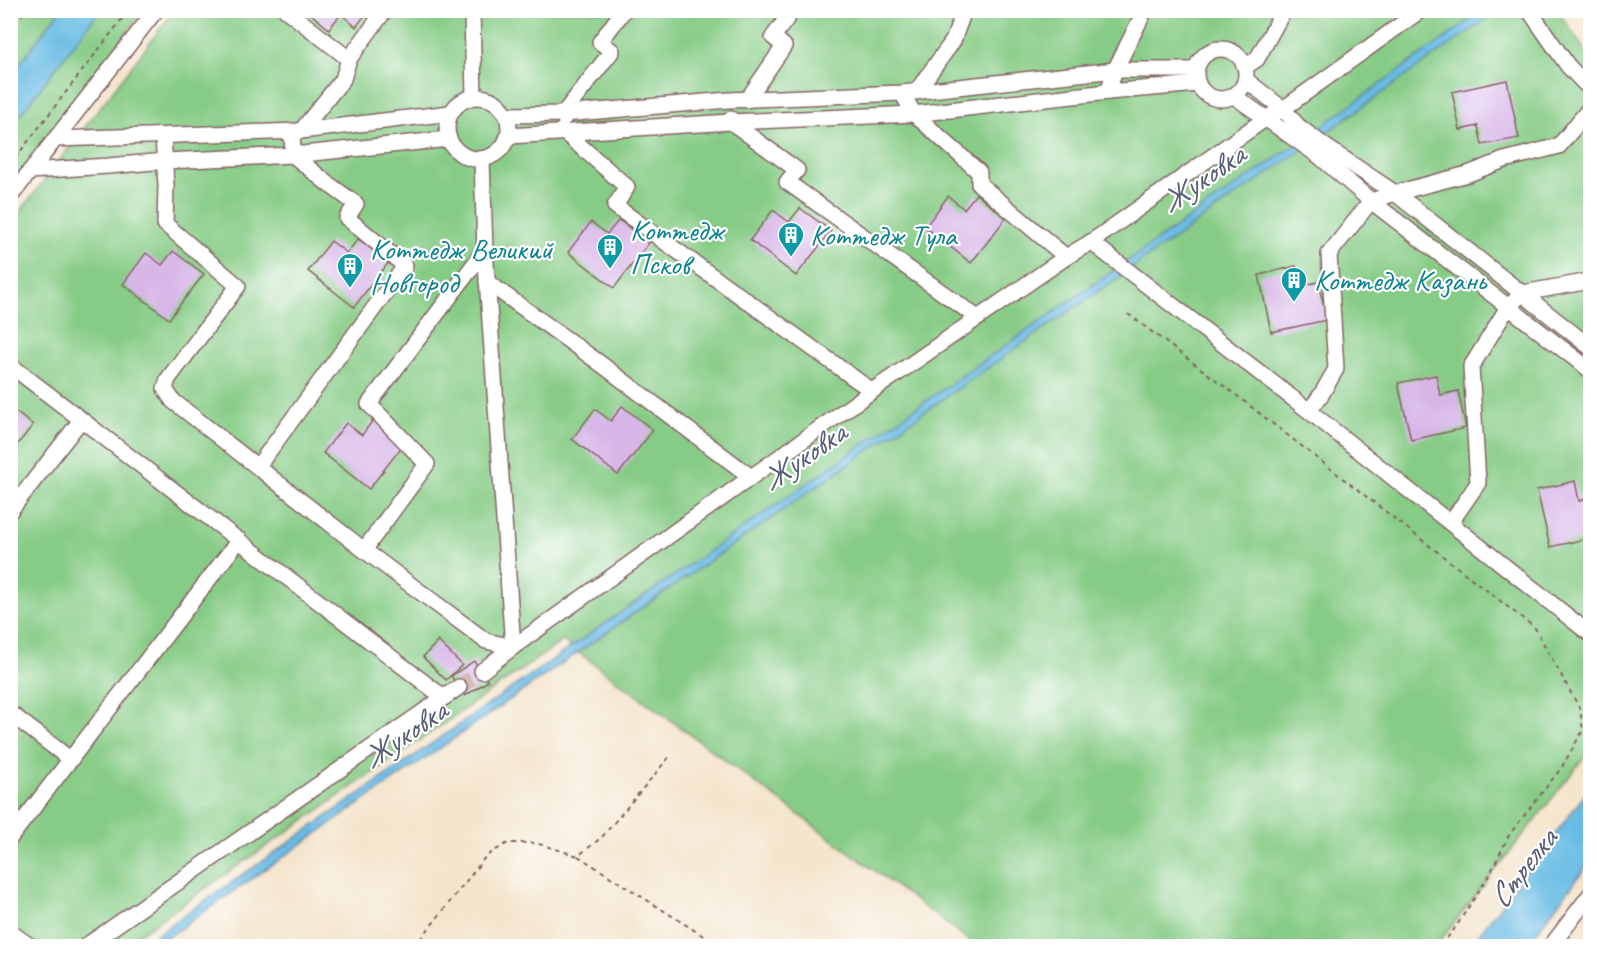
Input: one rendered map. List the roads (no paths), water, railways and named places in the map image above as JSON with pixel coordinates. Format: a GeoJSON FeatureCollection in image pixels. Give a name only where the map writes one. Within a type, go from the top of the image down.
{"type":"FeatureCollection","features":[{"type":"Feature","properties":{"kind":"street"},"geometry":{"type":"LineString","coordinates":[[10,197],[156,10]]}},
{"type":"Feature","properties":{"kind":"street"},"geometry":{"type":"LineString","coordinates":[[286,10],[349,59]]}},
{"type":"Feature","properties":{"kind":"street"},"geometry":{"type":"LineString","coordinates":[[293,155],[297,131],[343,79],[349,59],[385,10]]}},
{"type":"Feature","properties":{"kind":"street"},"geometry":{"type":"LineString","coordinates":[[471,10],[474,97]]}},
{"type":"Feature","properties":{"kind":"street"},"geometry":{"type":"LineString","coordinates":[[567,133],[563,114],[612,51],[600,42],[624,10]]}},
{"type":"Feature","properties":{"kind":"street"},"geometry":{"type":"LineString","coordinates":[[747,100],[784,46],[773,37],[793,10]]}},
{"type":"Feature","properties":{"kind":"street"},"geometry":{"type":"LineString","coordinates":[[909,93],[953,41],[966,10]]}},
{"type":"Feature","properties":{"kind":"street"},"geometry":{"type":"LineString","coordinates":[[1108,92],[1115,70],[1145,10]]}},
{"type":"Feature","properties":{"kind":"street"},"geometry":{"type":"LineString","coordinates":[[1284,10],[1246,73],[1240,92],[1226,99],[1209,97],[1203,92],[1197,77],[1199,62],[1204,55],[1219,48],[1236,53],[1242,59],[1246,73],[1283,109],[1293,130]]}},
{"type":"Feature","properties":{"kind":"street"},"geometry":{"type":"LineString","coordinates":[[482,671],[872,391],[1091,242],[1265,119],[1283,109],[1421,10]]}},
{"type":"Feature","properties":{"kind":"street"},"geometry":{"type":"LineString","coordinates":[[1529,10],[1568,66],[1590,88]]}},
{"type":"Feature","properties":{"kind":"street"},"geometry":{"type":"LineString","coordinates":[[507,115],[563,114],[729,100],[909,93],[1115,70],[1197,77]]}},
{"type":"Feature","properties":{"kind":"street"},"geometry":{"type":"LineString","coordinates":[[509,136],[731,122],[914,114],[1108,92],[1197,77]]}},
{"type":"Feature","properties":{"kind":"street"},"geometry":{"type":"LineString","coordinates":[[909,93],[914,114],[979,172],[979,184],[1066,257]]}},
{"type":"Feature","properties":{"kind":"street"},"geometry":{"type":"LineString","coordinates":[[1234,96],[1265,119],[1293,130],[1323,152],[1395,192],[1590,346]]}},
{"type":"Feature","properties":{"kind":"street"},"geometry":{"type":"LineString","coordinates":[[474,97],[494,100],[507,115],[510,125],[509,136],[505,144],[499,151],[482,159],[472,159],[462,155],[454,148],[447,130],[450,113],[456,105],[474,97]]}},
{"type":"Feature","properties":{"kind":"street"},"geometry":{"type":"LineString","coordinates":[[729,100],[731,122],[796,170],[788,182],[978,318]]}},
{"type":"Feature","properties":{"kind":"street"},"geometry":{"type":"LineString","coordinates":[[1310,411],[1336,369],[1329,254],[1371,201],[1395,192],[1468,174],[1504,160],[1559,146],[1590,108]]}},
{"type":"Feature","properties":{"kind":"street"},"geometry":{"type":"LineString","coordinates":[[55,139],[297,131],[450,113]]}},
{"type":"Feature","properties":{"kind":"street"},"geometry":{"type":"LineString","coordinates":[[533,114],[567,133],[627,187],[615,207],[872,391]]}},
{"type":"Feature","properties":{"kind":"street"},"geometry":{"type":"LineString","coordinates":[[163,136],[165,224],[238,286],[168,379],[165,389],[173,401],[364,550],[486,641],[513,647]]}},
{"type":"Feature","properties":{"kind":"street"},"geometry":{"type":"LineString","coordinates":[[30,171],[293,155],[449,139]]}},
{"type":"Feature","properties":{"kind":"street"},"geometry":{"type":"LineString","coordinates":[[1323,152],[1371,201],[1590,370]]}},
{"type":"Feature","properties":{"kind":"street"},"geometry":{"type":"LineString","coordinates":[[258,466],[405,266],[346,218],[356,204],[293,155]]}},
{"type":"Feature","properties":{"kind":"street"},"geometry":{"type":"LineString","coordinates":[[482,159],[487,282],[513,647]]}},
{"type":"Feature","properties":{"kind":"street"},"geometry":{"type":"LineString","coordinates":[[1091,242],[1310,411],[1590,634]]}},
{"type":"Feature","properties":{"kind":"street"},"geometry":{"type":"LineString","coordinates":[[364,550],[427,464],[369,404],[485,250]]}},
{"type":"Feature","properties":{"kind":"street"},"geometry":{"type":"LineString","coordinates":[[1450,522],[1478,483],[1471,367],[1508,307],[1523,293],[1590,281]]}},
{"type":"Feature","properties":{"kind":"street"},"geometry":{"type":"LineString","coordinates":[[487,282],[751,477]]}},
{"type":"Feature","properties":{"kind":"street"},"geometry":{"type":"LineString","coordinates":[[10,365],[443,697]]}},
{"type":"Feature","properties":{"kind":"street"},"geometry":{"type":"LineString","coordinates":[[10,511],[81,420]]}},
{"type":"Feature","properties":{"kind":"street"},"geometry":{"type":"LineString","coordinates":[[10,838],[239,540]]}},
{"type":"Feature","properties":{"kind":"street"},"geometry":{"type":"LineString","coordinates":[[86,946],[459,687]]}},
{"type":"Feature","properties":{"kind":"street"},"geometry":{"type":"LineString","coordinates":[[10,713],[71,760]]}},
{"type":"Feature","properties":{"kind":"street"},"geometry":{"type":"LineString","coordinates":[[1551,946],[1590,895]]}},
{"type":"Feature","properties":{"kind":"street"},"geometry":{"type":"LineString","coordinates":[[10,932],[30,946]]}},
{"type":"Feature","properties":{"kind":"water"},"geometry":{"type":"Polygon","coordinates":[[[60,10],[99,11],[11,127],[11,75],[60,10]]]}},
{"type":"Feature","properties":{"kind":"water"},"geometry":{"type":"Polygon","coordinates":[[[1483,11],[1498,11],[1296,154],[155,946],[140,946],[1289,149],[1483,11]]]}},
{"type":"Feature","properties":{"kind":"water"},"geometry":{"type":"Polygon","coordinates":[[[1590,788],[1590,862],[1526,946],[1470,946],[1590,788]]]}},
{"type":"Feature","properties":{"kind":"tunnel"},"geometry":{"type":"LineString","coordinates":[[459,687],[482,671]]}},
{"type":"Feature","properties":{"kind":"place","name":"Коттедж Тула"},"geometry":{"type":"Point","coordinates":[791,258]}},
{"type":"Feature","properties":{"kind":"place","name":"Коттедж Псков"},"geometry":{"type":"Point","coordinates":[610,270]}},
{"type":"Feature","properties":{"kind":"place","name":"Коттедж Великий Новгород"},"geometry":{"type":"Point","coordinates":[350,289]}},
{"type":"Feature","properties":{"kind":"place","name":"Коттедж Казань"},"geometry":{"type":"Point","coordinates":[1294,303]}},
{"type":"Feature","properties":{"kind":"water label","name":"Жуковка"},"geometry":{"type":"Point","coordinates":[1202,178]}},
{"type":"Feature","properties":{"kind":"water label","name":"Жуковка"},"geometry":{"type":"Point","coordinates":[803,456]}},
{"type":"Feature","properties":{"kind":"water label","name":"Жуковка"},"geometry":{"type":"Point","coordinates":[404,734]}},
{"type":"Feature","properties":{"kind":"water label","name":"Стрелка"},"geometry":{"type":"Point","coordinates":[1522,868]}}]}
